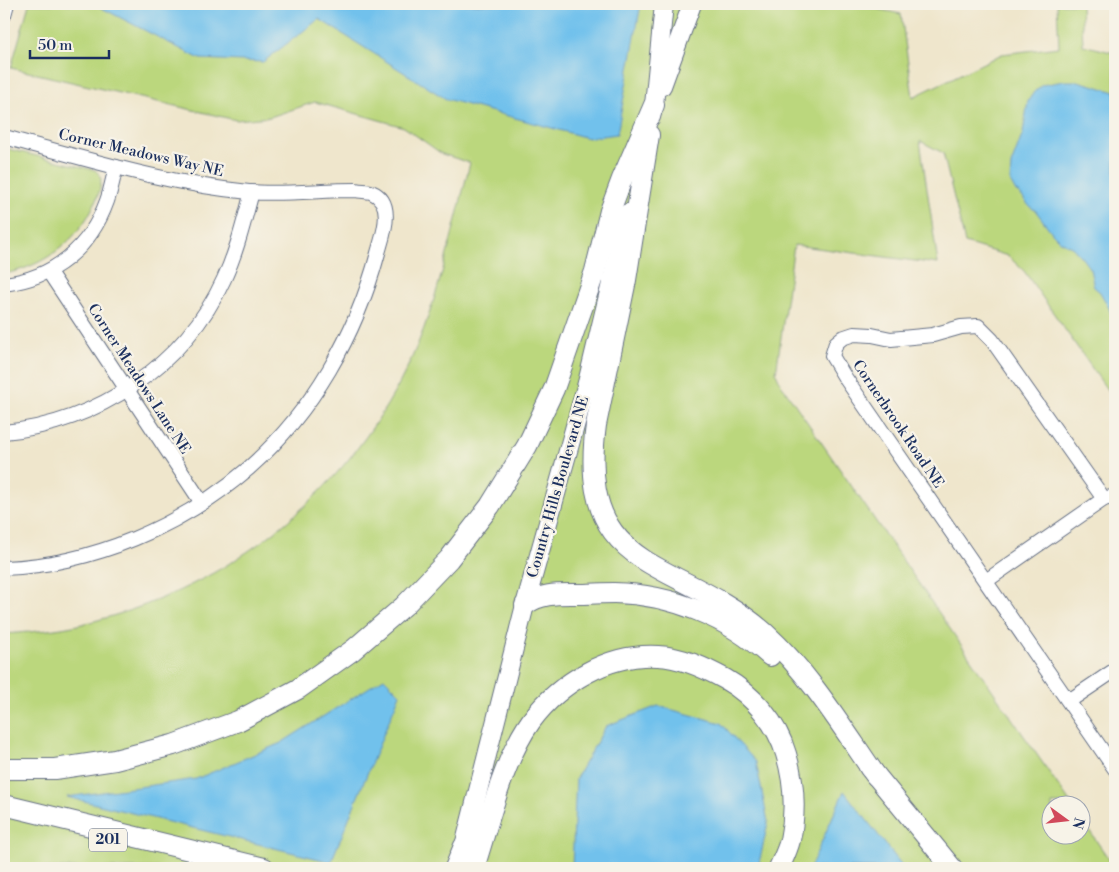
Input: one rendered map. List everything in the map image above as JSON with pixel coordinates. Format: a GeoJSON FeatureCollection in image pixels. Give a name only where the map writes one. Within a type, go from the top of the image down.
{"type":"FeatureCollection","features":[{"type":"Feature","properties":{"kind":"highway"},"geometry":{"type":"LineString","coordinates":[[4,769],[55,769],[115,760],[173,745],[238,721],[298,689],[353,650],[404,606],[449,559],[490,506],[527,446],[554,389],[594,271],[610,211],[654,105]]}},
{"type":"Feature","properties":{"kind":"highway"},"geometry":{"type":"LineString","coordinates":[[654,105],[626,280],[593,445],[593,468],[598,505],[610,529],[626,548],[653,566],[734,609],[751,621],[784,651],[816,688],[876,776]]}},
{"type":"Feature","properties":{"kind":"highway"},"geometry":{"type":"LineString","coordinates":[[526,605],[531,600],[550,595],[616,593],[668,601],[717,619],[736,629],[757,644],[786,671],[952,868]]}},
{"type":"Feature","properties":{"kind":"highway"},"geometry":{"type":"LineString","coordinates":[[474,868],[504,774],[518,743],[531,721],[568,684],[586,673],[626,659],[658,656],[689,662],[713,672],[737,686],[756,703],[773,726],[786,752],[792,782],[794,812],[790,842],[779,868]]}},
{"type":"Feature","properties":{"kind":"highway"},"geometry":{"type":"LineString","coordinates":[[4,805],[264,868]]}},
{"type":"Feature","properties":{"kind":"highway","name":"201"},"geometry":{"type":"LineString","coordinates":[[4,812],[212,868]]}},
{"type":"Feature","properties":{"kind":"highway"},"geometry":{"type":"LineString","coordinates":[[457,868],[464,846]]}},
{"type":"Feature","properties":{"kind":"main road","name":"Country Hills Boulevard NE"},"geometry":{"type":"LineString","coordinates":[[464,846],[526,605],[587,383],[654,105],[664,4]]}},
{"type":"Feature","properties":{"kind":"main road","name":"Country Hills Boulevard NE"},"geometry":{"type":"LineString","coordinates":[[654,105],[676,51],[692,4]]}},
{"type":"Feature","properties":{"kind":"street"},"geometry":{"type":"LineString","coordinates":[[4,15],[7,4]]}},
{"type":"Feature","properties":{"kind":"street","name":"Corner Meadows Way NE"},"geometry":{"type":"LineString","coordinates":[[4,137],[116,167],[187,183],[252,192],[356,190],[371,192],[385,206],[386,216],[385,228],[370,284],[359,313],[342,348],[323,381],[300,413],[249,468],[202,503],[136,537],[90,554],[53,563],[4,568]]}},
{"type":"Feature","properties":{"kind":"street"},"geometry":{"type":"LineString","coordinates":[[4,284],[49,272],[64,261],[91,232],[107,200],[116,167]]}},
{"type":"Feature","properties":{"kind":"street"},"geometry":{"type":"LineString","coordinates":[[4,432],[21,431],[96,408],[127,390],[168,357],[209,306],[224,280],[236,250],[252,192]]}},
{"type":"Feature","properties":{"kind":"street","name":"Corner Meadows Lane NE"},"geometry":{"type":"LineString","coordinates":[[49,272],[202,503]]}},
{"type":"Feature","properties":{"kind":"street","name":"Cornerbrook Road NE"},"geometry":{"type":"LineString","coordinates":[[1109,498],[992,340],[978,326],[961,327],[934,335],[891,339],[854,334],[842,338],[836,343],[832,356],[1115,769]]}},
{"type":"Feature","properties":{"kind":"street"},"geometry":{"type":"LineString","coordinates":[[986,581],[1109,498]]}},
{"type":"Feature","properties":{"kind":"street"},"geometry":{"type":"LineString","coordinates":[[1069,701],[1115,670]]}},
{"type":"Feature","properties":{"kind":"green space"},"geometry":{"type":"Polygon","coordinates":[[[29,4],[852,4],[901,14],[913,97],[1002,54],[1059,47],[1057,4],[1081,4],[1083,45],[1115,53],[1115,401],[1024,271],[1008,256],[965,243],[943,153],[920,141],[938,264],[794,245],[776,373],[781,384],[1064,794],[1042,794],[1042,844],[1092,844],[1092,835],[1115,868],[4,868],[4,634],[82,624],[132,610],[180,590],[225,566],[267,537],[306,504],[342,467],[373,426],[400,382],[413,356],[441,275],[470,163],[442,154],[404,127],[315,102],[270,117],[236,120],[11,68],[29,4]]]}},
{"type":"Feature","properties":{"kind":"green space"},"geometry":{"type":"Polygon","coordinates":[[[4,148],[95,170],[100,176],[101,182],[98,195],[83,224],[62,247],[49,257],[35,264],[4,274],[4,148]]]}},
{"type":"Feature","properties":{"kind":"water"},"geometry":{"type":"Polygon","coordinates":[[[94,4],[641,4],[617,134],[588,138],[446,99],[319,19],[263,62],[200,59],[94,4]]]}},
{"type":"Feature","properties":{"kind":"water"},"geometry":{"type":"Polygon","coordinates":[[[1064,81],[1078,81],[1115,92],[1115,326],[1109,308],[1100,292],[1094,287],[1090,269],[1073,248],[1053,234],[1035,210],[1016,192],[1010,181],[1011,165],[1023,133],[1028,101],[1042,85],[1064,81]]]}},
{"type":"Feature","properties":{"kind":"water"},"geometry":{"type":"Polygon","coordinates":[[[384,678],[400,694],[331,862],[67,797],[196,779],[281,743],[384,678]]]}},
{"type":"Feature","properties":{"kind":"water"},"geometry":{"type":"Polygon","coordinates":[[[658,706],[721,723],[756,762],[768,822],[759,864],[756,868],[572,868],[576,778],[606,726],[658,706]]]}},
{"type":"Feature","properties":{"kind":"water"},"geometry":{"type":"Polygon","coordinates":[[[844,791],[904,868],[810,868],[844,791]]]}}]}
